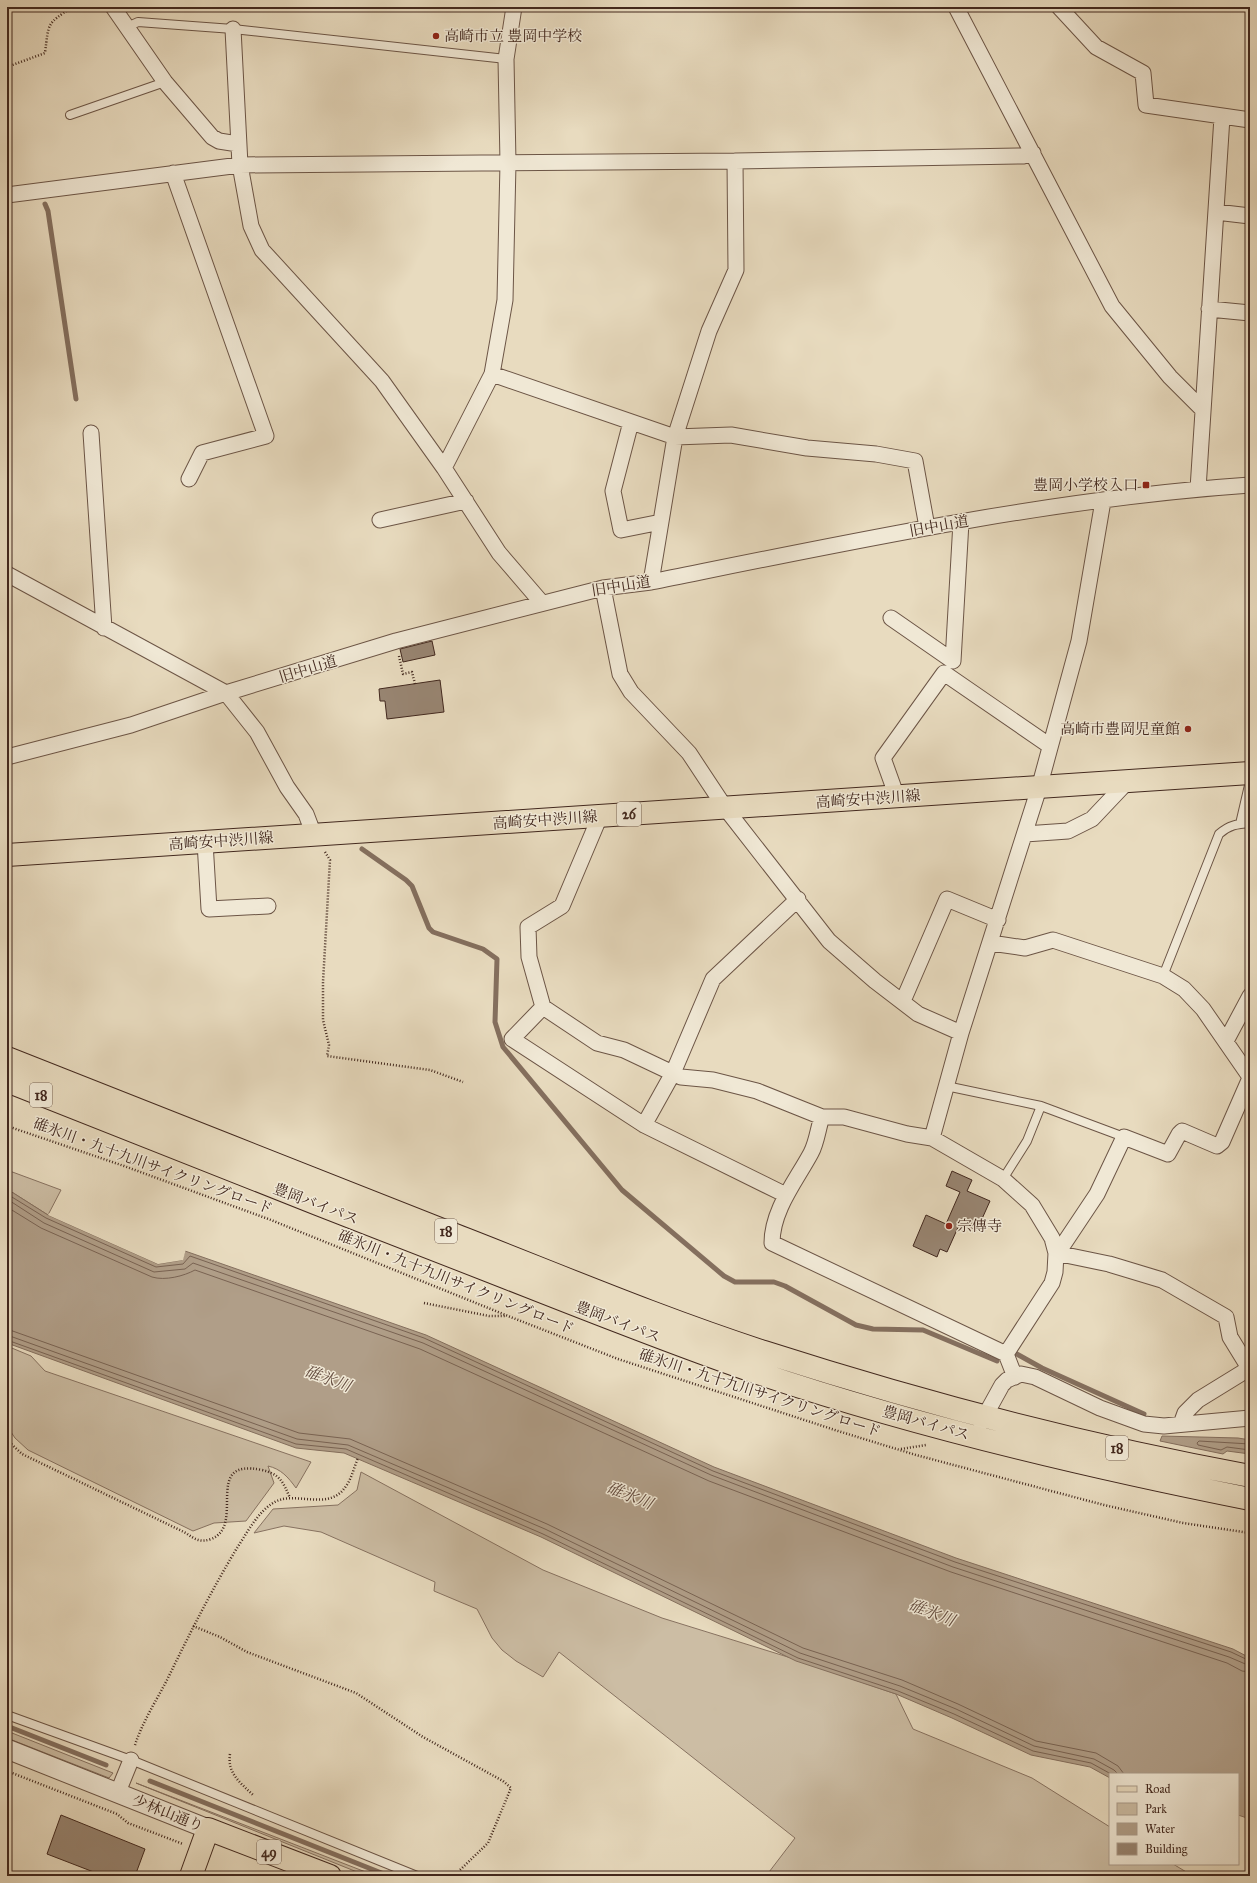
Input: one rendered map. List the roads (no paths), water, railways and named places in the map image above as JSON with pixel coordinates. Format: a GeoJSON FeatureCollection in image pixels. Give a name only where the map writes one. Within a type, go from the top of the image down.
{"type":"FeatureCollection","features":[{"type":"Feature","properties":{"kind":"main road","name":"高崎安中渋川線"},"geometry":{"type":"LineString","coordinates":[[7,855],[726,809],[1250,773]]}},
{"type":"Feature","properties":{"kind":"main road","name":"豊岡バイパス"},"geometry":{"type":"LineString","coordinates":[[7,1058],[636,1306],[762,1351],[890,1390],[985,1415],[1140,1453],[1250,1476]]}},
{"type":"Feature","properties":{"kind":"main road","name":"豊岡バイパス"},"geometry":{"type":"LineString","coordinates":[[7,1081],[321,1206],[679,1345],[760,1374],[968,1437],[1250,1500]]}},
{"type":"Feature","properties":{"kind":"main road"},"geometry":{"type":"LineString","coordinates":[[191,1876],[208,1829]]}},
{"type":"Feature","properties":{"kind":"main road","name":"少林山通り"},"geometry":{"type":"LineString","coordinates":[[208,1829],[330,1876]]}},
{"type":"Feature","properties":{"kind":"street"},"geometry":{"type":"LineString","coordinates":[[113,7],[165,82],[212,137],[224,142],[238,144]]}},
{"type":"Feature","properties":{"kind":"street"},"geometry":{"type":"LineString","coordinates":[[444,468],[492,374],[505,300],[508,163],[506,58],[514,7]]}},
{"type":"Feature","properties":{"kind":"street"},"geometry":{"type":"LineString","coordinates":[[956,7],[1034,153],[1112,306],[1170,377],[1202,409]]}},
{"type":"Feature","properties":{"kind":"street"},"geometry":{"type":"LineString","coordinates":[[1059,7],[1096,47],[1143,73],[1146,105],[1250,120]]}},
{"type":"Feature","properties":{"kind":"street"},"geometry":{"type":"LineString","coordinates":[[233,29],[240,165],[251,226],[262,250],[382,381],[444,468],[499,553],[542,603]]}},
{"type":"Feature","properties":{"kind":"street"},"geometry":{"type":"LineString","coordinates":[[1198,489],[1222,117]]}},
{"type":"Feature","properties":{"kind":"street"},"geometry":{"type":"LineString","coordinates":[[7,195],[173,172],[240,165],[735,161],[1023,156],[1034,153]]}},
{"type":"Feature","properties":{"kind":"street"},"geometry":{"type":"LineString","coordinates":[[651,582],[675,437],[710,331],[736,270],[735,161]]}},
{"type":"Feature","properties":{"kind":"street"},"geometry":{"type":"LineString","coordinates":[[173,172],[266,436],[202,453],[189,478]]}},
{"type":"Feature","properties":{"kind":"street"},"geometry":{"type":"LineString","coordinates":[[1216,212],[1250,216]]}},
{"type":"Feature","properties":{"kind":"street"},"geometry":{"type":"LineString","coordinates":[[1209,309],[1250,313]]}},
{"type":"Feature","properties":{"kind":"street"},"geometry":{"type":"LineString","coordinates":[[492,374],[675,437],[731,435],[807,448],[876,454],[915,461],[927,527]]}},
{"type":"Feature","properties":{"kind":"street"},"geometry":{"type":"LineString","coordinates":[[631,422],[613,491],[621,530],[661,522]]}},
{"type":"Feature","properties":{"kind":"street"},"geometry":{"type":"LineString","coordinates":[[91,433],[104,628]]}},
{"type":"Feature","properties":{"kind":"street","name":"旧中山道"},"geometry":{"type":"LineString","coordinates":[[7,757],[131,725],[226,693],[396,642],[603,588],[651,582],[927,527],[1103,501],[1198,489],[1250,485]]}},
{"type":"Feature","properties":{"kind":"street"},"geometry":{"type":"LineString","coordinates":[[380,520],[466,501]]}},
{"type":"Feature","properties":{"kind":"street"},"geometry":{"type":"LineString","coordinates":[[932,1138],[961,1033],[991,943],[1039,788],[1079,642],[1103,501]]}},
{"type":"Feature","properties":{"kind":"street"},"geometry":{"type":"LineString","coordinates":[[891,618],[953,661],[962,522]]}},
{"type":"Feature","properties":{"kind":"street"},"geometry":{"type":"LineString","coordinates":[[7,574],[226,693],[256,732],[287,787],[306,814],[314,835]]}},
{"type":"Feature","properties":{"kind":"street"},"geometry":{"type":"LineString","coordinates":[[603,588],[620,674],[631,692],[689,753],[726,809],[798,899],[829,941],[875,981],[918,1014],[961,1033]]}},
{"type":"Feature","properties":{"kind":"street"},"geometry":{"type":"LineString","coordinates":[[897,797],[883,758],[944,673],[1050,746]]}},
{"type":"Feature","properties":{"kind":"street"},"geometry":{"type":"LineString","coordinates":[[1025,834],[1068,831],[1092,819],[1127,782]]}},
{"type":"Feature","properties":{"kind":"street"},"geometry":{"type":"LineString","coordinates":[[600,816],[562,906],[528,927],[529,957],[543,1007],[597,1043],[624,1050],[681,1077],[713,1080],[758,1091],[822,1117],[844,1117],[907,1134],[932,1138],[1003,1179],[1032,1205],[1052,1238],[1056,1253],[1055,1272],[1052,1283],[1006,1354]]}},
{"type":"Feature","properties":{"kind":"street"},"geometry":{"type":"LineString","coordinates":[[205,842],[209,909],[268,906]]}},
{"type":"Feature","properties":{"kind":"street"},"geometry":{"type":"LineString","coordinates":[[644,1125],[673,1073],[713,979],[798,899]]}},
{"type":"Feature","properties":{"kind":"street"},"geometry":{"type":"LineString","coordinates":[[903,1001],[947,899],[998,920]]}},
{"type":"Feature","properties":{"kind":"street"},"geometry":{"type":"LineString","coordinates":[[991,943],[1025,948],[1053,940],[1163,976],[1184,989],[1194,998],[1226,1041],[1250,1078],[1222,1142],[1217,1146],[1182,1131],[1178,1134],[1168,1154],[1124,1137],[1097,1194],[1061,1248],[1056,1253]]}},
{"type":"Feature","properties":{"kind":"street"},"geometry":{"type":"LineString","coordinates":[[1226,1041],[1250,996]]}},
{"type":"Feature","properties":{"kind":"street"},"geometry":{"type":"LineString","coordinates":[[543,1007],[512,1039],[644,1125],[786,1195]]}},
{"type":"Feature","properties":{"kind":"street"},"geometry":{"type":"LineString","coordinates":[[822,1117],[812,1151],[786,1195],[772,1232],[772,1243],[1006,1354],[1015,1376]]}},
{"type":"Feature","properties":{"kind":"street"},"geometry":{"type":"LineString","coordinates":[[1056,1253],[1109,1264],[1162,1280],[1226,1318],[1230,1337],[1250,1368],[1198,1400],[1185,1413],[1181,1424]]}},
{"type":"Feature","properties":{"kind":"street"},"geometry":{"type":"LineString","coordinates":[[968,1437],[985,1415],[1002,1385],[1008,1380],[1021,1374],[1035,1376],[1100,1408],[1144,1424],[1164,1426],[1250,1418]]}},
{"type":"Feature","properties":{"kind":"street","name":"少林山通り"},"geometry":{"type":"LineString","coordinates":[[7,1749],[208,1829]]}},
{"type":"Feature","properties":{"kind":"street"},"geometry":{"type":"LineString","coordinates":[[118,1792],[131,1760]]}},
{"type":"Feature","properties":{"kind":"lane"},"geometry":{"type":"LineString","coordinates":[[127,27],[138,22],[233,29],[506,58]]}},
{"type":"Feature","properties":{"kind":"lane"},"geometry":{"type":"LineString","coordinates":[[70,115],[165,82]]}},
{"type":"Feature","properties":{"kind":"lane"},"geometry":{"type":"LineString","coordinates":[[1240,824],[1250,781]]}},
{"type":"Feature","properties":{"kind":"lane"},"geometry":{"type":"LineString","coordinates":[[1163,976],[1220,834],[1226,827],[1250,823]]}},
{"type":"Feature","properties":{"kind":"lane"},"geometry":{"type":"LineString","coordinates":[[946,1086],[1040,1106],[1124,1137]]}},
{"type":"Feature","properties":{"kind":"lane"},"geometry":{"type":"LineString","coordinates":[[1003,1179],[1027,1141],[1040,1106]]}},
{"type":"Feature","properties":{"kind":"lane"},"geometry":{"type":"LineString","coordinates":[[7,1714],[131,1760],[417,1876]]}},
{"type":"Feature","properties":{"kind":"water","name":"碓氷川"},"geometry":{"type":"Polygon","coordinates":[[[7,1189],[48,1215],[158,1264],[182,1260],[185,1251],[426,1335],[714,1467],[956,1558],[1233,1649],[1250,1658],[1250,1819],[1239,1815],[1239,1773],[1109,1773],[1109,1777],[1090,1767],[1031,1755],[896,1694],[796,1661],[541,1537],[344,1453],[296,1448],[7,1343],[7,1189]]]}},
{"type":"Feature","properties":{"kind":"water"},"geometry":{"type":"Polygon","coordinates":[[[1162,1436],[1238,1438],[1250,1440],[1250,1454],[1227,1451],[1223,1454],[1160,1441],[1162,1436]]]}},
{"type":"Feature","properties":{"kind":"waterway"},"geometry":{"type":"LineString","coordinates":[[45,204],[48,211],[76,399]]}},
{"type":"Feature","properties":{"kind":"waterway"},"geometry":{"type":"LineString","coordinates":[[362,849],[406,880],[412,886],[429,928],[433,932],[483,949],[497,959],[495,1022],[503,1047],[622,1190],[724,1276],[735,1282],[774,1282],[785,1286],[856,1325],[873,1329],[923,1330],[997,1361]]}},
{"type":"Feature","properties":{"kind":"waterway"},"geometry":{"type":"LineString","coordinates":[[1015,1353],[1042,1368],[1144,1414]]}},
{"type":"Feature","properties":{"kind":"waterway"},"geometry":{"type":"LineString","coordinates":[[7,1726],[106,1765]]}},
{"type":"Feature","properties":{"kind":"waterway"},"geometry":{"type":"LineString","coordinates":[[150,1781],[389,1876]]}},
{"type":"Feature","properties":{"kind":"place","name":"高崎市立 豊岡中学校"},"geometry":{"type":"Point","coordinates":[436,36]}},
{"type":"Feature","properties":{"kind":"place","name":"豊岡小学校入口"},"geometry":{"type":"Point","coordinates":[1146,485]}},
{"type":"Feature","properties":{"kind":"place","name":"高崎市豊岡児童館"},"geometry":{"type":"Point","coordinates":[1188,729]}},
{"type":"Feature","properties":{"kind":"place","name":"宗傳寺"},"geometry":{"type":"Point","coordinates":[949,1226]}}]}
